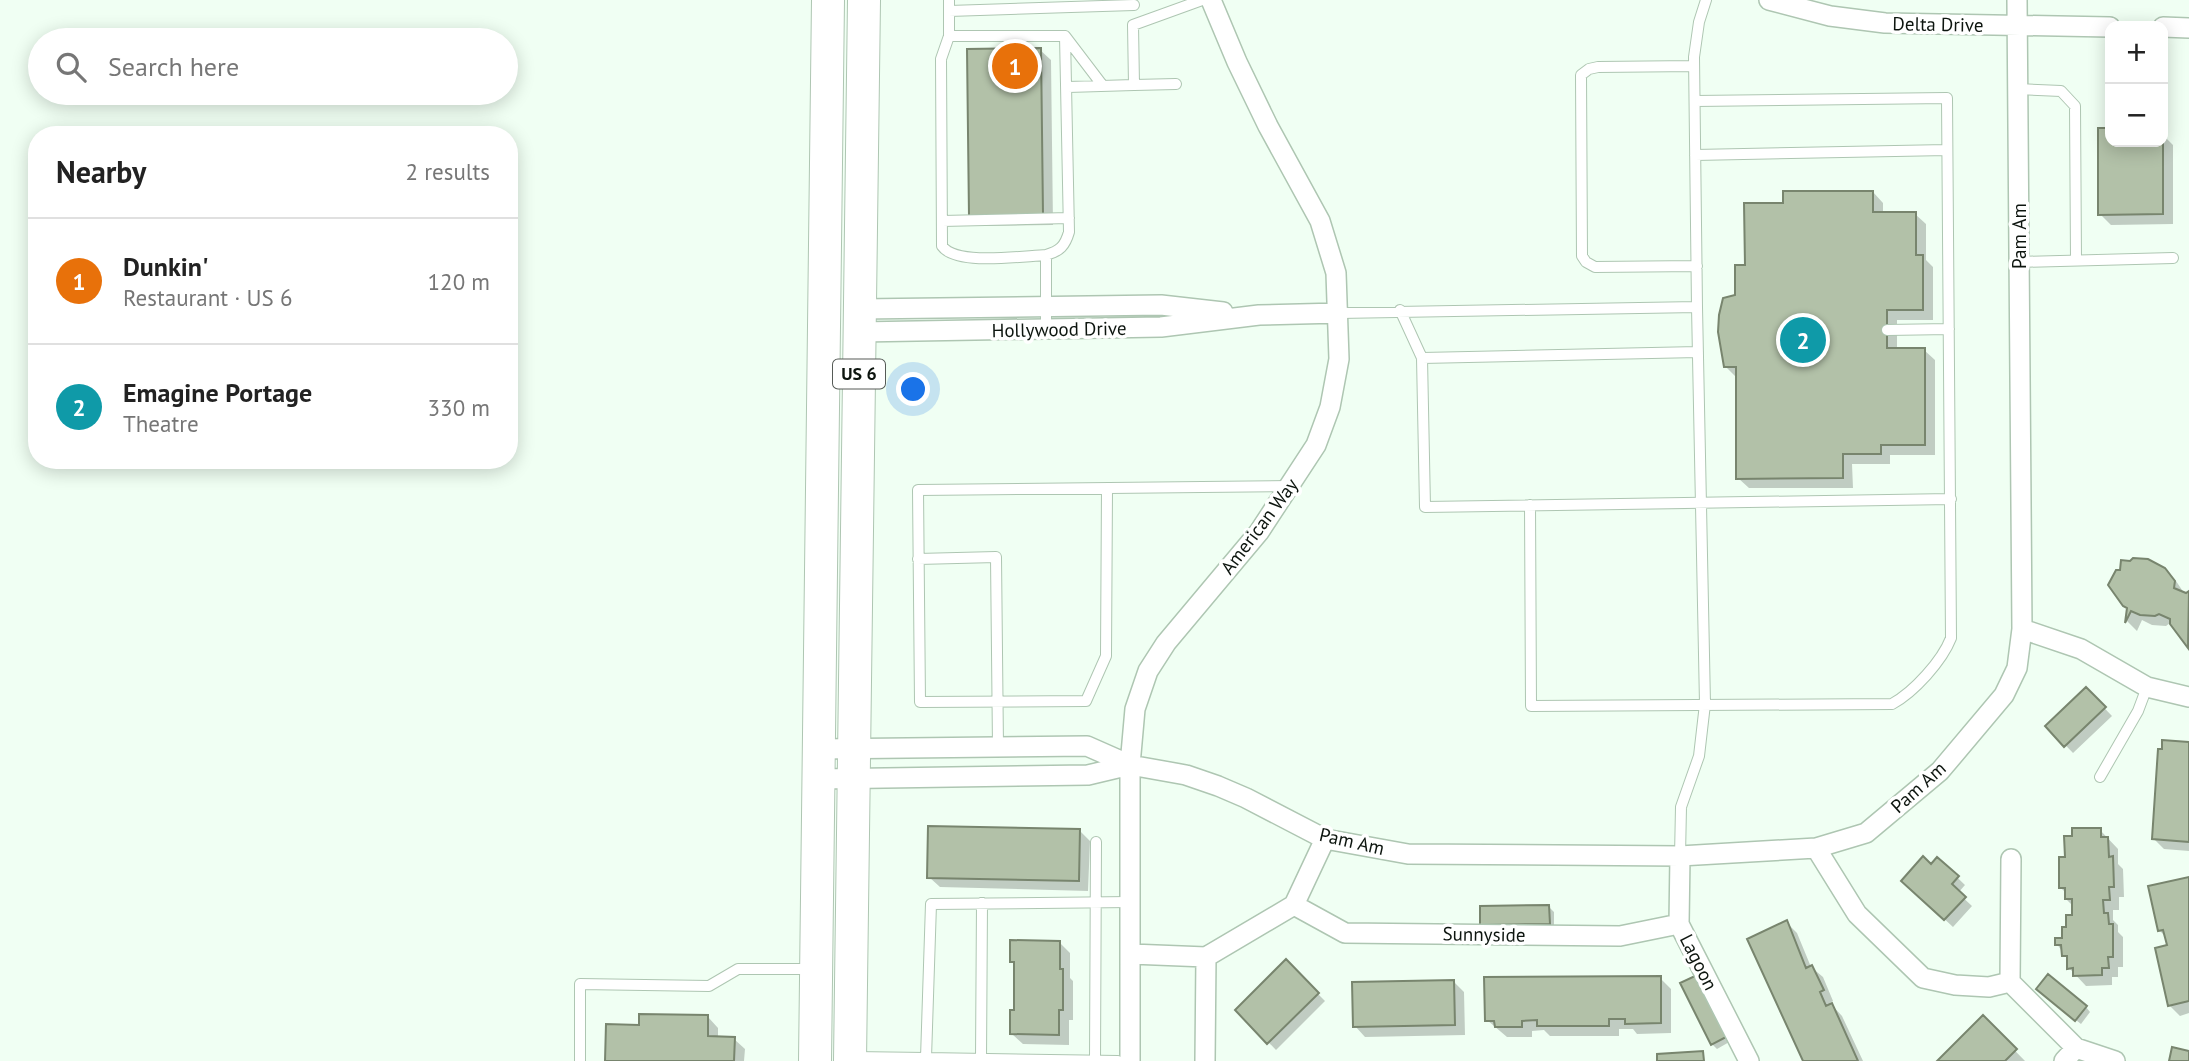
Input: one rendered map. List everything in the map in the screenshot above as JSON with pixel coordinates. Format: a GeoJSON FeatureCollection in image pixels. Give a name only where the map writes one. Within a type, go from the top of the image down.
{"type":"FeatureCollection","features":[{"type":"Feature","properties":{"kind":"main road","name":"US 6"},"geometry":{"type":"LineString","coordinates":[[815,1061],[828,0]]}},
{"type":"Feature","properties":{"kind":"main road","name":"US 6"},"geometry":{"type":"LineString","coordinates":[[850,1059],[864,0]]}},
{"type":"Feature","properties":{"kind":"street","name":"American Way"},"geometry":{"type":"LineString","coordinates":[[1130,1061],[1130,765],[1135,709],[1148,671],[1166,643],[1259,532],[1316,445],[1330,407],[1339,359],[1336,273],[1320,221],[1263,115],[1211,0]]}},
{"type":"Feature","properties":{"kind":"street","name":"Delta Drive"},"geometry":{"type":"LineString","coordinates":[[1769,0],[1830,16],[1885,23],[2105,27]]}},
{"type":"Feature","properties":{"kind":"street","name":"Pam Am"},"geometry":{"type":"LineString","coordinates":[[819,764],[854,763],[998,747],[1087,746],[1130,765],[1186,775],[1217,786],[1325,839],[1408,854],[1680,856],[1815,848],[1866,833],[1940,771],[2004,695],[2017,668],[2022,629],[2017,0]]}},
{"type":"Feature","properties":{"kind":"street"},"geometry":{"type":"LineString","coordinates":[[2168,27],[2189,28]]}},
{"type":"Feature","properties":{"kind":"street","name":"Hollywood Drive"},"geometry":{"type":"LineString","coordinates":[[860,321],[1047,307],[1161,305],[1259,315]]}},
{"type":"Feature","properties":{"kind":"street","name":"Hollywood Drive"},"geometry":{"type":"LineString","coordinates":[[860,321],[1046,329],[1161,327],[1259,315],[1339,313]]}},
{"type":"Feature","properties":{"kind":"street"},"geometry":{"type":"LineString","coordinates":[[2022,629],[2081,649],[2147,687],[2189,697]]}},
{"type":"Feature","properties":{"kind":"street","name":"Pam Am"},"geometry":{"type":"LineString","coordinates":[[819,764],[854,763],[1088,775],[1130,765]]}},
{"type":"Feature","properties":{"kind":"street"},"geometry":{"type":"LineString","coordinates":[[1131,954],[1206,957],[1294,905],[1325,839]]}},
{"type":"Feature","properties":{"kind":"street"},"geometry":{"type":"LineString","coordinates":[[1815,848],[1857,914],[1923,978],[1955,985],[1989,987],[2010,982]]}},
{"type":"Feature","properties":{"kind":"street","name":"Lagoon"},"geometry":{"type":"LineString","coordinates":[[1680,856],[1679,924],[1749,1061]]}},
{"type":"Feature","properties":{"kind":"street"},"geometry":{"type":"LineString","coordinates":[[2011,859],[2010,982],[2070,1054],[2115,1061]]}},
{"type":"Feature","properties":{"kind":"street","name":"Sunnyside"},"geometry":{"type":"LineString","coordinates":[[1294,905],[1345,933],[1620,936],[1679,924]]}},
{"type":"Feature","properties":{"kind":"street"},"geometry":{"type":"LineString","coordinates":[[1205,1061],[1206,957]]}},
{"type":"Feature","properties":{"kind":"lane"},"geometry":{"type":"LineString","coordinates":[[1133,25],[1202,0]]}},
{"type":"Feature","properties":{"kind":"lane"},"geometry":{"type":"LineString","coordinates":[[1680,856],[1681,807],[1699,756],[1704,704],[1694,66],[1699,22],[1706,0]]}},
{"type":"Feature","properties":{"kind":"lane"},"geometry":{"type":"LineString","coordinates":[[1066,36],[1069,232],[1066,244],[1057,252],[1046,254],[964,258],[947,253],[942,246],[941,60],[949,36],[949,5],[1134,2],[1134,85]]}},
{"type":"Feature","properties":{"kind":"lane"},"geometry":{"type":"LineString","coordinates":[[949,36],[1066,36]]}},
{"type":"Feature","properties":{"kind":"lane"},"geometry":{"type":"LineString","coordinates":[[1066,36],[1104,86]]}},
{"type":"Feature","properties":{"kind":"lane"},"geometry":{"type":"LineString","coordinates":[[1694,66],[1598,67],[1581,75],[1582,256],[1595,267],[1697,266]]}},
{"type":"Feature","properties":{"kind":"lane"},"geometry":{"type":"LineString","coordinates":[[1068,87],[1176,84]]}},
{"type":"Feature","properties":{"kind":"lane"},"geometry":{"type":"LineString","coordinates":[[2017,89],[2062,91],[2075,106],[2076,259]]}},
{"type":"Feature","properties":{"kind":"lane"},"geometry":{"type":"LineString","coordinates":[[1530,506],[1531,706],[1892,704],[1906,696],[1946,651],[1951,638],[1947,98],[1695,101]]}},
{"type":"Feature","properties":{"kind":"lane"},"geometry":{"type":"LineString","coordinates":[[1695,155],[1947,150]]}},
{"type":"Feature","properties":{"kind":"lane"},"geometry":{"type":"LineString","coordinates":[[942,221],[1069,218]]}},
{"type":"Feature","properties":{"kind":"lane"},"geometry":{"type":"LineString","coordinates":[[1046,254],[1046,329]]}},
{"type":"Feature","properties":{"kind":"lane"},"geometry":{"type":"LineString","coordinates":[[2019,262],[2173,258]]}},
{"type":"Feature","properties":{"kind":"lane"},"geometry":{"type":"LineString","coordinates":[[1339,313],[1697,307]]}},
{"type":"Feature","properties":{"kind":"lane"},"geometry":{"type":"LineString","coordinates":[[1400,310],[1422,358],[1425,507],[1951,499]]}},
{"type":"Feature","properties":{"kind":"lane"},"geometry":{"type":"LineString","coordinates":[[1887,330],[1949,329]]}},
{"type":"Feature","properties":{"kind":"lane"},"geometry":{"type":"LineString","coordinates":[[1422,358],[1698,352]]}},
{"type":"Feature","properties":{"kind":"lane"},"geometry":{"type":"LineString","coordinates":[[1107,489],[1106,656],[1086,701],[920,702],[918,489],[1291,486]]}},
{"type":"Feature","properties":{"kind":"lane"},"geometry":{"type":"LineString","coordinates":[[918,559],[996,557],[998,747]]}},
{"type":"Feature","properties":{"kind":"lane"},"geometry":{"type":"LineString","coordinates":[[2100,777],[2138,711],[2147,687]]}},
{"type":"Feature","properties":{"kind":"lane"},"geometry":{"type":"LineString","coordinates":[[1095,1061],[1096,842]]}},
{"type":"Feature","properties":{"kind":"lane"},"geometry":{"type":"LineString","coordinates":[[926,1059],[930,904],[1131,901]]}},
{"type":"Feature","properties":{"kind":"lane"},"geometry":{"type":"LineString","coordinates":[[981,1059],[982,903]]}},
{"type":"Feature","properties":{"kind":"lane"},"geometry":{"type":"LineString","coordinates":[[580,1061],[580,984],[709,986],[738,969],[816,969]]}},
{"type":"Feature","properties":{"kind":"lane"},"geometry":{"type":"LineString","coordinates":[[850,1059],[1118,1061]]}},
{"type":"Feature","properties":{"kind":"building"},"geometry":{"type":"Polygon","coordinates":[[[1041,48],[1043,215],[969,216],[967,49],[1041,48]]]}},
{"type":"Feature","properties":{"kind":"building"},"geometry":{"type":"Polygon","coordinates":[[[2098,128],[2105,128],[2105,147],[2163,147],[2163,214],[2098,215],[2098,128]]]}},
{"type":"Feature","properties":{"kind":"building"},"geometry":{"type":"Polygon","coordinates":[[[1783,191],[1873,191],[1873,212],[1916,212],[1916,255],[1923,255],[1923,310],[1887,310],[1887,348],[1925,348],[1925,445],[1881,445],[1881,454],[1843,454],[1843,478],[1736,479],[1736,367],[1724,367],[1718,332],[1719,315],[1723,298],[1735,295],[1735,265],[1745,265],[1744,203],[1783,203],[1783,191]]]}},
{"type":"Feature","properties":{"kind":"building"},"geometry":{"type":"Polygon","coordinates":[[[2133,558],[2148,559],[2165,568],[2175,581],[2174,588],[2186,593],[2189,591],[2188,648],[2170,624],[2170,619],[2159,614],[2140,615],[2131,611],[2125,623],[2127,608],[2108,585],[2116,570],[2120,570],[2121,560],[2130,561],[2133,558]]]}},
{"type":"Feature","properties":{"kind":"building"},"geometry":{"type":"Polygon","coordinates":[[[2086,687],[2106,707],[2064,747],[2045,726],[2086,687]]]}},
{"type":"Feature","properties":{"kind":"building"},"geometry":{"type":"Polygon","coordinates":[[[2162,740],[2189,742],[2189,842],[2152,839],[2158,749],[2162,749],[2162,740]]]}},
{"type":"Feature","properties":{"kind":"building"},"geometry":{"type":"Polygon","coordinates":[[[928,826],[1080,829],[1079,881],[927,878],[928,826]]]}},
{"type":"Feature","properties":{"kind":"building"},"geometry":{"type":"Polygon","coordinates":[[[2072,828],[2101,828],[2101,837],[2108,837],[2109,857],[2113,856],[2114,887],[2109,887],[2110,900],[2103,900],[2104,913],[2108,913],[2109,924],[2113,924],[2113,957],[2108,957],[2109,968],[2102,968],[2102,975],[2073,976],[2073,968],[2067,969],[2067,956],[2062,956],[2061,945],[2055,945],[2055,938],[2062,938],[2066,915],[2072,915],[2072,899],[2065,899],[2065,888],[2059,888],[2059,857],[2065,857],[2064,836],[2072,836],[2072,828]]]}},
{"type":"Feature","properties":{"kind":"building"},"geometry":{"type":"Polygon","coordinates":[[[1923,856],[1931,864],[1937,857],[1959,876],[1952,884],[1966,897],[1944,920],[1901,881],[1923,856]]]}},
{"type":"Feature","properties":{"kind":"building"},"geometry":{"type":"Polygon","coordinates":[[[2189,877],[2189,1001],[2168,1006],[2155,948],[2167,945],[2163,930],[2158,931],[2148,886],[2189,877]]]}},
{"type":"Feature","properties":{"kind":"building"},"geometry":{"type":"Polygon","coordinates":[[[1549,905],[1550,924],[1480,925],[1480,906],[1549,905]]]}},
{"type":"Feature","properties":{"kind":"building"},"geometry":{"type":"Polygon","coordinates":[[[1787,920],[1806,968],[1812,965],[1824,990],[1820,992],[1826,1006],[1832,1003],[1858,1061],[1803,1061],[1747,939],[1787,920]]]}},
{"type":"Feature","properties":{"kind":"building"},"geometry":{"type":"Polygon","coordinates":[[[1010,940],[1060,941],[1063,1010],[1059,1010],[1059,1035],[1010,1034],[1010,1010],[1014,1010],[1014,962],[1010,962],[1010,940]]]}},
{"type":"Feature","properties":{"kind":"building"},"geometry":{"type":"Polygon","coordinates":[[[1286,959],[1319,993],[1267,1044],[1235,1010],[1286,959]]]}},
{"type":"Feature","properties":{"kind":"building"},"geometry":{"type":"Polygon","coordinates":[[[2048,974],[2087,1006],[2075,1021],[2036,989],[2048,974]]]}},
{"type":"Feature","properties":{"kind":"building"},"geometry":{"type":"Polygon","coordinates":[[[1697,975],[1728,1036],[1711,1045],[1680,983],[1697,975]]]}},
{"type":"Feature","properties":{"kind":"building"},"geometry":{"type":"Polygon","coordinates":[[[1661,976],[1661,1023],[1625,1024],[1625,1019],[1609,1019],[1609,1026],[1537,1026],[1537,1020],[1522,1021],[1522,1027],[1495,1027],[1494,1021],[1485,1021],[1484,977],[1661,976]]]}},
{"type":"Feature","properties":{"kind":"building"},"geometry":{"type":"Polygon","coordinates":[[[1454,980],[1455,1025],[1353,1027],[1352,982],[1454,980]]]}},
{"type":"Feature","properties":{"kind":"building"},"geometry":{"type":"Polygon","coordinates":[[[639,1014],[708,1015],[708,1036],[735,1037],[734,1061],[605,1061],[606,1024],[639,1025],[639,1014]]]}},
{"type":"Feature","properties":{"kind":"building"},"geometry":{"type":"Polygon","coordinates":[[[1983,1015],[2017,1049],[2005,1061],[1937,1061],[1983,1015]]]}},
{"type":"Feature","properties":{"kind":"building"},"geometry":{"type":"Polygon","coordinates":[[[2172,1047],[2189,1051],[2189,1061],[2169,1061],[2172,1047]]]}},
{"type":"Feature","properties":{"kind":"building"},"geometry":{"type":"Polygon","coordinates":[[[1703,1051],[1704,1061],[1657,1061],[1657,1054],[1703,1051]]]}},
{"type":"Feature","properties":{"kind":"place","name":"Dunkin'"},"geometry":{"type":"Point","coordinates":[1015,66]}},
{"type":"Feature","properties":{"kind":"place","name":"Emagine Portage"},"geometry":{"type":"Point","coordinates":[1803,340]}}]}
